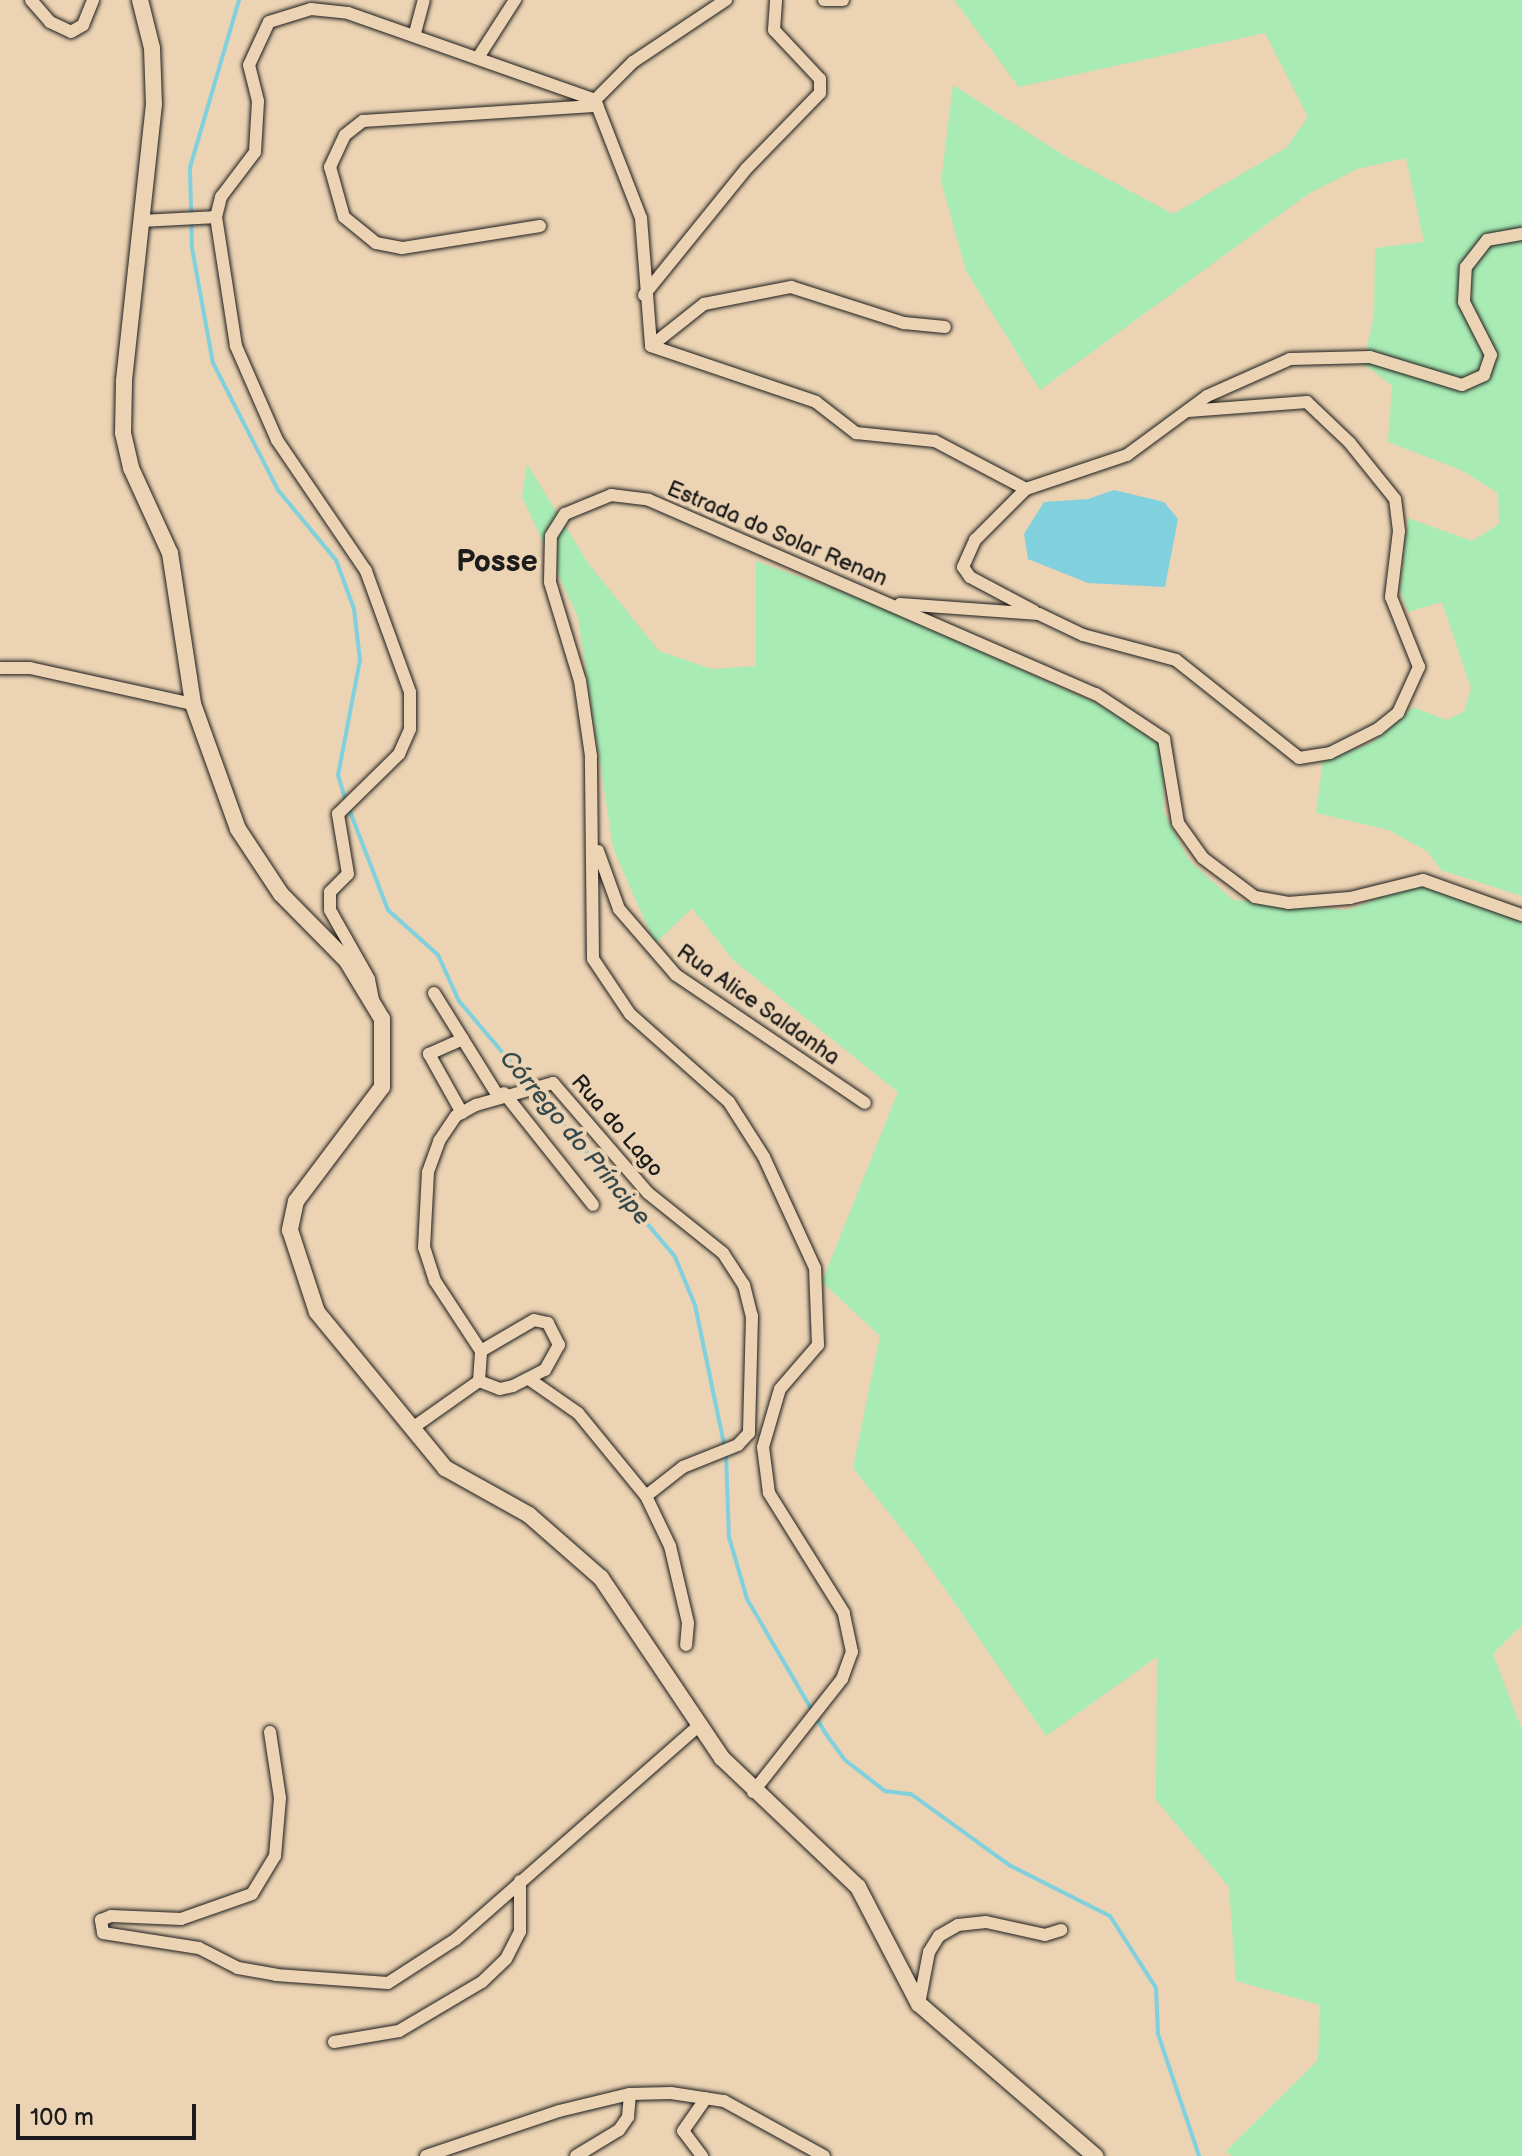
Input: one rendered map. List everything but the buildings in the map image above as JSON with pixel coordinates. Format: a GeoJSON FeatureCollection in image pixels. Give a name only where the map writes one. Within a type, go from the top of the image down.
{"type":"FeatureCollection","features":[{"type":"Feature","properties":{"kind":"street"},"geometry":{"type":"LineString","coordinates":[[31,0],[50,22],[71,32],[83,25],[93,0]]}},
{"type":"Feature","properties":{"kind":"street"},"geometry":{"type":"LineString","coordinates":[[140,0],[152,48],[154,104],[123,433],[131,468],[170,553],[193,704],[238,829],[281,894],[347,961],[373,1000]]}},
{"type":"Feature","properties":{"kind":"street"},"geometry":{"type":"LineString","coordinates":[[415,33],[424,0]]}},
{"type":"Feature","properties":{"kind":"street"},"geometry":{"type":"LineString","coordinates":[[479,56],[515,0]]}},
{"type":"Feature","properties":{"kind":"street"},"geometry":{"type":"LineString","coordinates":[[540,226],[402,248],[376,243],[344,217],[330,167],[345,135],[363,121],[596,103],[633,62],[726,0]]}},
{"type":"Feature","properties":{"kind":"street"},"geometry":{"type":"LineString","coordinates":[[644,295],[706,226],[746,169],[820,93],[820,79],[774,30],[776,0]]}},
{"type":"Feature","properties":{"kind":"street"},"geometry":{"type":"LineString","coordinates":[[824,0],[843,0]]}},
{"type":"Feature","properties":{"kind":"street"},"geometry":{"type":"LineString","coordinates":[[651,346],[644,295],[641,218],[596,103],[415,33],[311,9],[269,22],[249,65],[258,101],[255,152],[210,217],[236,346],[300,477],[366,571],[410,692],[410,729],[399,754],[348,800],[338,814],[348,874],[330,892],[330,910],[369,979],[386,1050],[382,1087],[296,1201],[290,1230],[317,1312],[411,1429],[445,1468],[529,1515],[575,1551],[601,1578],[701,1724],[753,1792],[846,1871],[919,2004],[1095,2156]]}},
{"type":"Feature","properties":{"kind":"street"},"geometry":{"type":"LineString","coordinates":[[142,221],[210,217]]}},
{"type":"Feature","properties":{"kind":"street"},"geometry":{"type":"LineString","coordinates":[[1188,411],[1307,402],[1350,443],[1395,499],[1399,531],[1391,597],[1419,667],[1398,713],[1330,753],[1309,760],[1289,754],[1199,672],[1176,660],[1083,635],[970,577],[963,567],[975,540],[1026,489],[1127,455],[1188,411],[1239,378],[1290,359],[1370,357],[1462,385],[1484,375],[1491,355],[1464,302],[1466,267],[1487,240],[1522,234]]}},
{"type":"Feature","properties":{"kind":"street"},"geometry":{"type":"LineString","coordinates":[[651,346],[704,304],[791,287],[904,323],[945,327]]}},
{"type":"Feature","properties":{"kind":"street"},"geometry":{"type":"LineString","coordinates":[[651,346],[816,402],[856,433],[935,441],[1026,489]]}},
{"type":"Feature","properties":{"kind":"street","name":"Estrada do Solar Renan"},"geometry":{"type":"LineString","coordinates":[[753,1792],[850,1667],[850,1634],[844,1613],[769,1493],[763,1447],[780,1389],[818,1345],[815,1268],[764,1157],[729,1102],[638,1022],[593,959],[596,845],[580,681],[550,582],[551,536],[565,514],[611,495],[649,500],[1044,669],[1149,725],[1171,754],[1170,797],[1178,823],[1233,886],[1288,903],[1350,898],[1423,880],[1522,915]]}},
{"type":"Feature","properties":{"kind":"street"},"geometry":{"type":"LineString","coordinates":[[884,602],[1039,614]]}},
{"type":"Feature","properties":{"kind":"street"},"geometry":{"type":"LineString","coordinates":[[0,668],[30,668],[193,704]]}},
{"type":"Feature","properties":{"kind":"street","name":"Rua Alice Saldanha"},"geometry":{"type":"LineString","coordinates":[[596,845],[619,909],[676,975],[865,1103]]}},
{"type":"Feature","properties":{"kind":"street"},"geometry":{"type":"LineString","coordinates":[[434,993],[501,1094],[593,1205]]}},
{"type":"Feature","properties":{"kind":"street"},"geometry":{"type":"LineString","coordinates":[[462,1113],[429,1054],[463,1039]]}},
{"type":"Feature","properties":{"kind":"street","name":"Rua do Lago"},"geometry":{"type":"LineString","coordinates":[[501,1094],[553,1083],[566,1092],[626,1170],[723,1253],[744,1285],[752,1316],[749,1433],[730,1448],[683,1467],[646,1496]]}},
{"type":"Feature","properties":{"kind":"street"},"geometry":{"type":"LineString","coordinates":[[479,1381],[481,1351],[435,1281],[424,1248],[428,1172],[439,1141],[462,1113],[501,1094]]}},
{"type":"Feature","properties":{"kind":"street"},"geometry":{"type":"LineString","coordinates":[[479,1381],[500,1389],[529,1379],[545,1370],[559,1345],[548,1323],[516,1327],[481,1351]]}},
{"type":"Feature","properties":{"kind":"street"},"geometry":{"type":"LineString","coordinates":[[529,1379],[578,1413],[646,1496],[670,1546],[688,1623],[686,1645]]}},
{"type":"Feature","properties":{"kind":"street"},"geometry":{"type":"LineString","coordinates":[[411,1429],[479,1381]]}},
{"type":"Feature","properties":{"kind":"street"},"geometry":{"type":"LineString","coordinates":[[270,1732],[280,1798],[275,1856],[252,1894],[181,1919],[111,1916],[101,1920],[103,1933],[199,1948],[238,1968],[276,1975],[388,1983],[456,1939],[701,1724]]}},
{"type":"Feature","properties":{"kind":"street"},"geometry":{"type":"LineString","coordinates":[[334,2042],[399,2031],[482,1982],[506,1959],[520,1932],[520,1881]]}},
{"type":"Feature","properties":{"kind":"street"},"geometry":{"type":"LineString","coordinates":[[919,2004],[929,1952],[939,1936],[958,1925],[986,1922],[1045,1935],[1061,1930]]}},
{"type":"Feature","properties":{"kind":"street"},"geometry":{"type":"LineString","coordinates":[[576,2156],[619,2130],[628,2117],[630,2094]]}},
{"type":"Feature","properties":{"kind":"street"},"geometry":{"type":"LineString","coordinates":[[426,2156],[630,2094],[706,2098],[756,2116],[824,2156]]}},
{"type":"Feature","properties":{"kind":"street"},"geometry":{"type":"LineString","coordinates":[[702,2156],[683,2131],[706,2098]]}},
{"type":"Feature","properties":{"kind":"green space"},"geometry":{"type":"Polygon","coordinates":[[[954,0],[1522,0],[1522,896],[1441,870],[1428,852],[1389,830],[1316,813],[1323,761],[1371,743],[1413,707],[1446,720],[1464,712],[1471,688],[1442,602],[1408,612],[1400,590],[1408,518],[1472,541],[1499,524],[1498,493],[1461,470],[1388,442],[1392,386],[1363,363],[1374,317],[1375,248],[1424,242],[1406,158],[1357,169],[1308,194],[1040,390],[966,271],[941,181],[953,85],[1065,156],[1173,214],[1286,148],[1308,117],[1265,33],[1019,87],[954,0]]]}},
{"type":"Feature","properties":{"kind":"green space"},"geometry":{"type":"Polygon","coordinates":[[[527,464],[588,563],[659,651],[712,669],[756,666],[756,561],[873,603],[1145,725],[1163,748],[1163,810],[1189,860],[1233,900],[1348,910],[1403,888],[1440,886],[1522,919],[1522,1625],[1493,1654],[1522,1730],[1522,2156],[1232,2156],[1226,2151],[1318,2060],[1320,2005],[1236,1981],[1229,1887],[1156,1800],[1157,1657],[1046,1736],[916,1547],[853,1468],[880,1336],[822,1282],[898,1092],[733,960],[692,908],[655,944],[613,848],[578,617],[522,497],[527,464]]]}},
{"type":"Feature","properties":{"kind":"water"},"geometry":{"type":"Polygon","coordinates":[[[1114,490],[1164,502],[1178,519],[1165,587],[1088,583],[1028,559],[1024,534],[1044,502],[1088,499],[1114,490]]]}},
{"type":"Feature","properties":{"kind":"waterway","name":"Córrego do Príncipe"},"geometry":{"type":"LineString","coordinates":[[239,0],[190,168],[192,248],[213,363],[278,490],[336,560],[354,609],[360,660],[338,775],[346,801]]}},
{"type":"Feature","properties":{"kind":"waterway","name":"Córrego do Príncipe"},"geometry":{"type":"LineString","coordinates":[[349,809],[388,910],[438,955],[459,1001],[675,1257],[695,1305],[726,1453],[729,1537],[747,1599],[826,1734],[845,1760],[885,1791],[911,1794],[1009,1865],[1110,1916],[1156,1988],[1158,2034],[1199,2156]]}},
{"type":"Feature","properties":{"kind":"district","name":"Posse"},"geometry":{"type":"Point","coordinates":[497,562]}}]}
